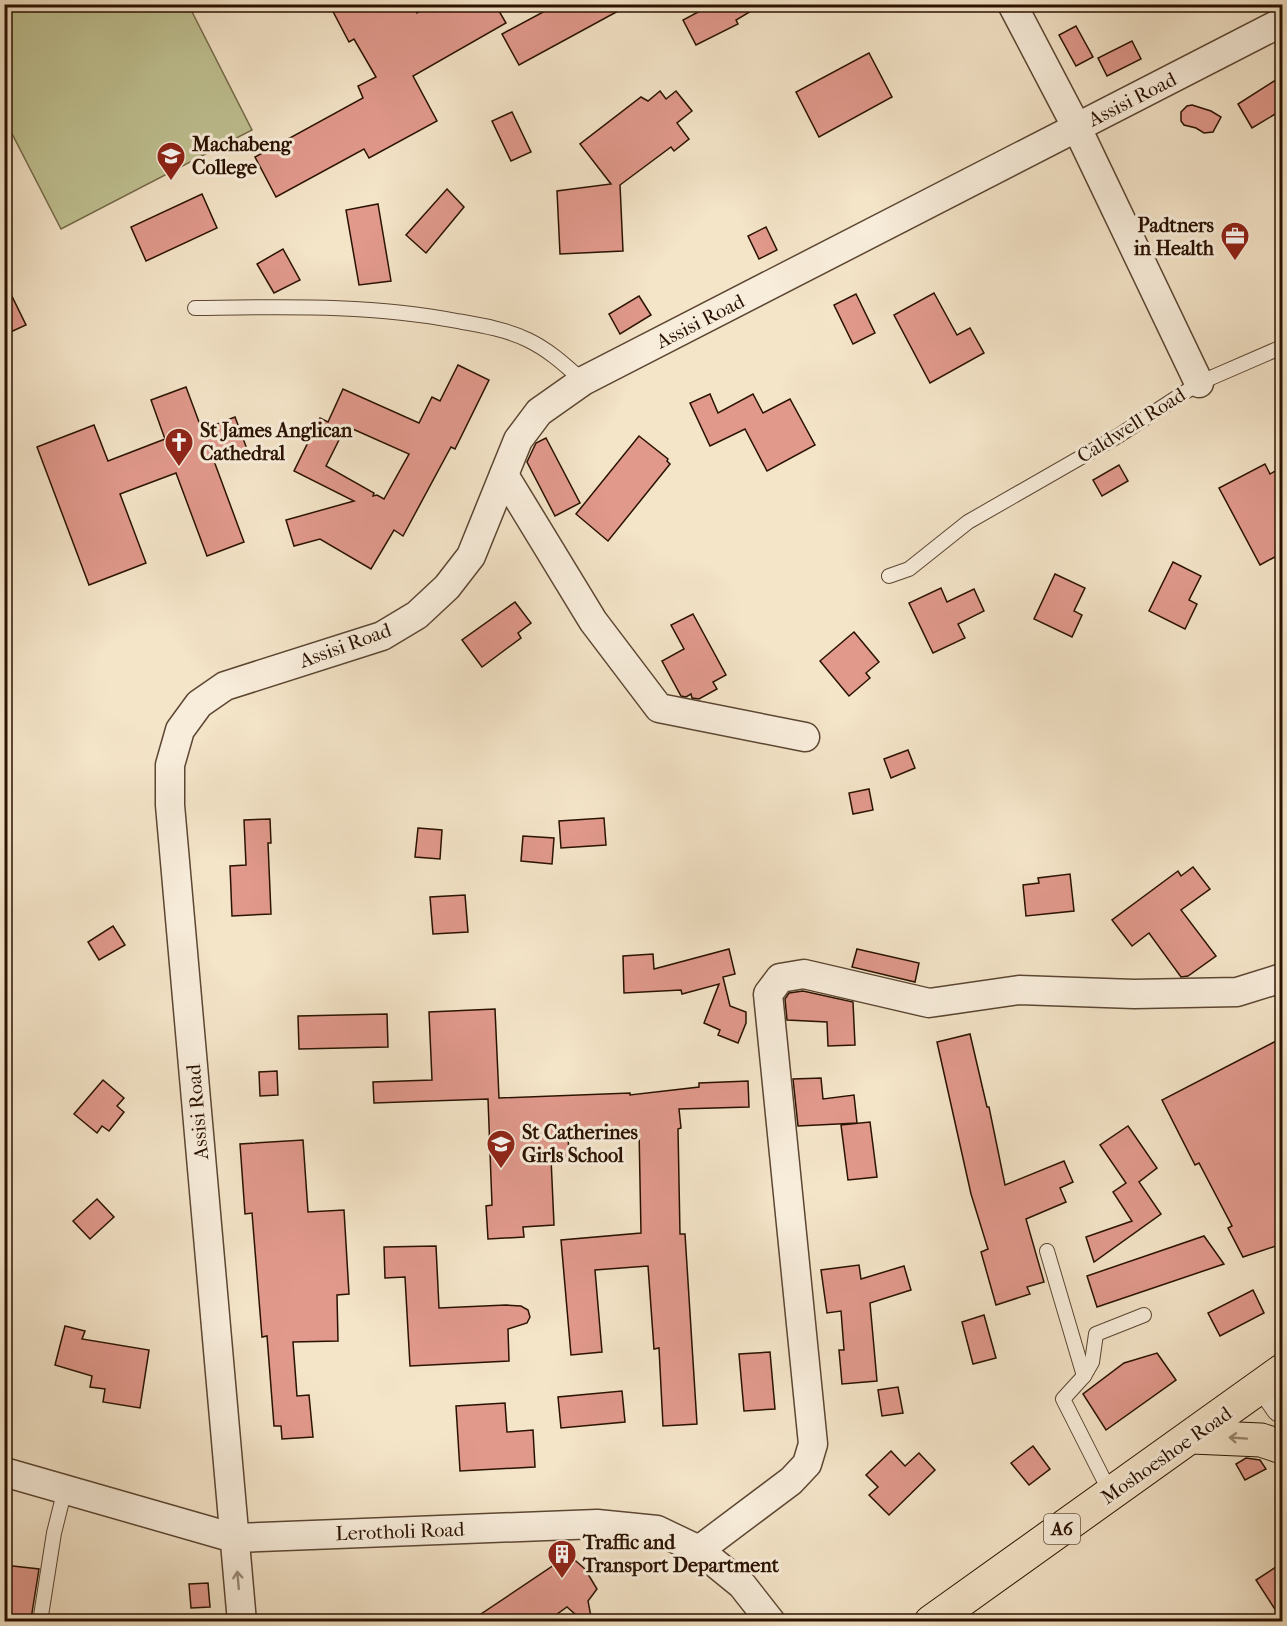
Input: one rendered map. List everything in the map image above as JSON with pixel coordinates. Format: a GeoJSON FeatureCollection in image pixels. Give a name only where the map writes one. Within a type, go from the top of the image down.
{"type":"FeatureCollection","features":[{"type":"Feature","properties":{"kind":"main road","name":"Moshoeshoe Road"},"geometry":{"type":"LineString","coordinates":[[931,1622],[1192,1437],[1277,1387]]}},
{"type":"Feature","properties":{"kind":"main road"},"geometry":{"type":"LineString","coordinates":[[1192,1437],[1261,1440],[1282,1447]]}},
{"type":"Feature","properties":{"kind":"street","name":"Caldwell Road"},"geometry":{"type":"LineString","coordinates":[[1012,4],[1077,128],[1199,383]]}},
{"type":"Feature","properties":{"kind":"street","name":"Assisi Road"},"geometry":{"type":"LineString","coordinates":[[242,1622],[170,805],[170,765],[180,730],[199,704],[225,686],[382,636],[417,615],[447,587],[471,556],[518,440],[539,412],[582,381],[1282,22]]}},
{"type":"Feature","properties":{"kind":"street"},"geometry":{"type":"LineString","coordinates":[[504,475],[593,621],[659,708],[805,737]]}},
{"type":"Feature","properties":{"kind":"street"},"geometry":{"type":"LineString","coordinates":[[699,1550],[791,1481],[807,1464],[813,1444],[768,994],[780,978],[804,974],[929,1003],[1019,990],[1134,994],[1236,992],[1282,978]]}},
{"type":"Feature","properties":{"kind":"street","name":"Lerotholi Road"},"geometry":{"type":"LineString","coordinates":[[4,1472],[234,1538],[597,1524],[657,1530],[699,1550],[742,1585],[771,1622]]}},
{"type":"Feature","properties":{"kind":"lane"},"geometry":{"type":"LineString","coordinates":[[195,309],[322,307],[388,311],[447,319],[493,328],[526,339],[550,352],[582,381]]}},
{"type":"Feature","properties":{"kind":"lane"},"geometry":{"type":"LineString","coordinates":[[1199,383],[1282,347]]}},
{"type":"Feature","properties":{"kind":"lane","name":"Caldwell Road"},"geometry":{"type":"LineString","coordinates":[[889,576],[909,569],[968,522],[1118,436],[1199,383]]}},
{"type":"Feature","properties":{"kind":"lane"},"geometry":{"type":"LineString","coordinates":[[1047,1251],[1084,1376]]}},
{"type":"Feature","properties":{"kind":"lane"},"geometry":{"type":"LineString","coordinates":[[1111,1494],[1063,1399],[1084,1376],[1092,1362],[1096,1334],[1144,1315]]}},
{"type":"Feature","properties":{"kind":"lane"},"geometry":{"type":"LineString","coordinates":[[40,1622],[54,1533],[65,1489]]}},
{"type":"Feature","properties":{"kind":"green space"},"geometry":{"type":"Polygon","coordinates":[[[188,4],[252,130],[61,229],[5,120],[5,5],[188,4]]]}},
{"type":"Feature","properties":{"kind":"building"},"geometry":{"type":"Polygon","coordinates":[[[329,4],[412,4],[417,13],[432,4],[495,4],[506,23],[413,76],[437,121],[369,158],[364,149],[276,197],[255,157],[363,98],[358,86],[376,77],[354,39],[349,42],[329,4]]]}},
{"type":"Feature","properties":{"kind":"building"},"geometry":{"type":"Polygon","coordinates":[[[558,4],[631,4],[519,65],[502,34],[558,4]]]}},
{"type":"Feature","properties":{"kind":"building"},"geometry":{"type":"Polygon","coordinates":[[[713,4],[763,4],[736,20],[738,24],[696,45],[683,20],[713,4]]]}},
{"type":"Feature","properties":{"kind":"building"},"geometry":{"type":"Polygon","coordinates":[[[1076,26],[1093,57],[1076,66],[1059,35],[1076,26]]]}},
{"type":"Feature","properties":{"kind":"building"},"geometry":{"type":"Polygon","coordinates":[[[1132,41],[1141,59],[1107,76],[1098,58],[1132,41]]]}},
{"type":"Feature","properties":{"kind":"building"},"geometry":{"type":"Polygon","coordinates":[[[869,53],[892,97],[819,137],[796,92],[869,53]]]}},
{"type":"Feature","properties":{"kind":"building"},"geometry":{"type":"Polygon","coordinates":[[[1282,76],[1282,110],[1252,128],[1238,104],[1282,76]]]}},
{"type":"Feature","properties":{"kind":"building"},"geometry":{"type":"Polygon","coordinates":[[[660,91],[666,99],[676,91],[692,111],[677,123],[689,139],[674,151],[671,147],[620,185],[623,251],[560,254],[557,191],[611,184],[580,144],[641,97],[648,101],[660,91]]]}},
{"type":"Feature","properties":{"kind":"building"},"geometry":{"type":"Polygon","coordinates":[[[1192,105],[1221,117],[1213,132],[1204,133],[1184,125],[1181,121],[1181,112],[1187,106],[1192,105]]]}},
{"type":"Feature","properties":{"kind":"building"},"geometry":{"type":"Polygon","coordinates":[[[512,112],[531,152],[511,161],[492,121],[512,112]]]}},
{"type":"Feature","properties":{"kind":"building"},"geometry":{"type":"Polygon","coordinates":[[[447,189],[464,207],[426,253],[406,235],[447,189]]]}},
{"type":"Feature","properties":{"kind":"building"},"geometry":{"type":"Polygon","coordinates":[[[202,194],[217,228],[146,261],[131,227],[202,194]]]}},
{"type":"Feature","properties":{"kind":"building"},"geometry":{"type":"Polygon","coordinates":[[[378,204],[391,281],[359,285],[346,210],[378,204]]]}},
{"type":"Feature","properties":{"kind":"building"},"geometry":{"type":"Polygon","coordinates":[[[766,227],[777,250],[759,259],[748,236],[766,227]]]}},
{"type":"Feature","properties":{"kind":"building"},"geometry":{"type":"Polygon","coordinates":[[[283,249],[300,280],[274,293],[257,264],[283,249]]]}},
{"type":"Feature","properties":{"kind":"building"},"geometry":{"type":"Polygon","coordinates":[[[4,280],[26,325],[4,335],[4,280]]]}},
{"type":"Feature","properties":{"kind":"building"},"geometry":{"type":"Polygon","coordinates":[[[934,293],[957,335],[970,328],[984,353],[930,383],[894,315],[934,293]]]}},
{"type":"Feature","properties":{"kind":"building"},"geometry":{"type":"Polygon","coordinates":[[[856,294],[875,333],[853,344],[834,305],[856,294]]]}},
{"type":"Feature","properties":{"kind":"building"},"geometry":{"type":"Polygon","coordinates":[[[639,296],[651,315],[620,334],[609,314],[639,296]]]}},
{"type":"Feature","properties":{"kind":"building"},"geometry":{"type":"Polygon","coordinates":[[[458,365],[489,380],[455,449],[451,447],[403,536],[394,530],[371,569],[320,539],[294,546],[286,520],[354,501],[294,471],[320,418],[328,422],[343,389],[419,423],[432,397],[440,401],[458,365]],[[346,426],[326,466],[374,493],[373,496],[377,495],[384,499],[409,454],[346,426]]]}},
{"type":"Feature","properties":{"kind":"building"},"geometry":{"type":"Polygon","coordinates":[[[186,387],[202,430],[235,417],[247,449],[214,461],[244,542],[207,556],[176,473],[120,494],[146,563],[89,585],[37,447],[94,425],[108,461],[165,439],[151,400],[186,387]]]}},
{"type":"Feature","properties":{"kind":"building"},"geometry":{"type":"Polygon","coordinates":[[[710,394],[718,413],[753,394],[763,413],[790,399],[815,445],[767,471],[745,429],[710,446],[690,403],[710,394]]]}},
{"type":"Feature","properties":{"kind":"building"},"geometry":{"type":"Polygon","coordinates":[[[639,436],[668,459],[670,464],[608,541],[576,514],[639,436]]]}},
{"type":"Feature","properties":{"kind":"building"},"geometry":{"type":"Polygon","coordinates":[[[546,438],[580,503],[555,516],[527,462],[536,443],[546,438]]]}},
{"type":"Feature","properties":{"kind":"building"},"geometry":{"type":"Polygon","coordinates":[[[1265,464],[1270,474],[1282,467],[1282,553],[1260,565],[1219,488],[1265,464]]]}},
{"type":"Feature","properties":{"kind":"building"},"geometry":{"type":"Polygon","coordinates":[[[1119,465],[1128,481],[1102,496],[1093,480],[1119,465]]]}},
{"type":"Feature","properties":{"kind":"building"},"geometry":{"type":"Polygon","coordinates":[[[1173,562],[1201,576],[1189,600],[1197,604],[1185,629],[1149,611],[1173,562]]]}},
{"type":"Feature","properties":{"kind":"building"},"geometry":{"type":"Polygon","coordinates":[[[1055,574],[1085,588],[1074,611],[1082,615],[1072,637],[1034,619],[1055,574]]]}},
{"type":"Feature","properties":{"kind":"building"},"geometry":{"type":"Polygon","coordinates":[[[941,588],[947,602],[974,589],[984,611],[958,624],[965,638],[933,653],[909,603],[941,588]]]}},
{"type":"Feature","properties":{"kind":"building"},"geometry":{"type":"Polygon","coordinates":[[[515,602],[531,623],[518,633],[521,638],[482,667],[462,640],[515,602]]]}},
{"type":"Feature","properties":{"kind":"building"},"geometry":{"type":"Polygon","coordinates":[[[693,614],[726,675],[713,682],[717,689],[699,699],[692,698],[691,694],[686,697],[681,696],[662,661],[684,649],[671,625],[693,614]]]}},
{"type":"Feature","properties":{"kind":"building"},"geometry":{"type":"Polygon","coordinates":[[[854,632],[879,662],[866,673],[870,678],[849,696],[820,661],[854,632]]]}},
{"type":"Feature","properties":{"kind":"building"},"geometry":{"type":"Polygon","coordinates":[[[908,750],[915,768],[891,778],[884,759],[908,750]]]}},
{"type":"Feature","properties":{"kind":"building"},"geometry":{"type":"Polygon","coordinates":[[[869,789],[873,810],[853,814],[849,793],[869,789]]]}},
{"type":"Feature","properties":{"kind":"building"},"geometry":{"type":"Polygon","coordinates":[[[604,818],[606,845],[561,848],[559,821],[604,818]]]}},
{"type":"Feature","properties":{"kind":"building"},"geometry":{"type":"Polygon","coordinates":[[[270,819],[271,843],[268,843],[271,914],[232,916],[230,866],[246,865],[244,820],[270,819]]]}},
{"type":"Feature","properties":{"kind":"building"},"geometry":{"type":"Polygon","coordinates":[[[418,828],[442,830],[440,859],[415,857],[418,828]]]}},
{"type":"Feature","properties":{"kind":"building"},"geometry":{"type":"Polygon","coordinates":[[[523,836],[554,838],[552,864],[521,861],[523,836]]]}},
{"type":"Feature","properties":{"kind":"building"},"geometry":{"type":"Polygon","coordinates":[[[1193,867],[1210,889],[1181,910],[1216,956],[1188,976],[1181,977],[1149,933],[1132,946],[1112,920],[1178,871],[1181,876],[1193,867]]]}},
{"type":"Feature","properties":{"kind":"building"},"geometry":{"type":"Polygon","coordinates":[[[1070,874],[1074,911],[1026,916],[1023,885],[1039,883],[1038,878],[1070,874]]]}},
{"type":"Feature","properties":{"kind":"building"},"geometry":{"type":"Polygon","coordinates":[[[465,895],[468,932],[433,934],[430,897],[465,895]]]}},
{"type":"Feature","properties":{"kind":"building"},"geometry":{"type":"Polygon","coordinates":[[[113,926],[125,945],[99,960],[88,942],[113,926]]]}},
{"type":"Feature","properties":{"kind":"building"},"geometry":{"type":"Polygon","coordinates":[[[729,949],[735,974],[723,977],[730,1006],[746,1012],[746,1023],[738,1043],[718,1035],[720,1030],[704,1023],[719,984],[682,994],[681,990],[624,993],[623,956],[653,954],[654,969],[729,949]]]}},
{"type":"Feature","properties":{"kind":"building"},"geometry":{"type":"Polygon","coordinates":[[[857,949],[919,963],[915,982],[852,967],[857,949]]]}},
{"type":"Feature","properties":{"kind":"building"},"geometry":{"type":"Polygon","coordinates":[[[803,991],[853,1002],[855,1045],[828,1046],[827,1022],[787,1020],[785,999],[789,993],[803,991]]]}},
{"type":"Feature","properties":{"kind":"building"},"geometry":{"type":"Polygon","coordinates":[[[495,1009],[499,1098],[630,1093],[630,1095],[699,1087],[699,1083],[748,1081],[749,1107],[679,1109],[681,1128],[678,1129],[680,1234],[685,1234],[697,1424],[663,1426],[659,1348],[654,1349],[648,1266],[595,1270],[602,1352],[571,1355],[561,1240],[641,1233],[639,1129],[568,1132],[569,1157],[551,1158],[554,1225],[523,1227],[524,1237],[488,1239],[486,1206],[492,1205],[488,1099],[374,1103],[373,1082],[432,1080],[429,1012],[495,1009]]]}},
{"type":"Feature","properties":{"kind":"building"},"geometry":{"type":"Polygon","coordinates":[[[387,1014],[388,1047],[299,1049],[298,1016],[387,1014]]]}},
{"type":"Feature","properties":{"kind":"building"},"geometry":{"type":"Polygon","coordinates":[[[970,1034],[987,1107],[989,1107],[1005,1185],[1064,1161],[1073,1182],[1060,1188],[1066,1202],[1026,1219],[1044,1282],[1027,1287],[1030,1294],[996,1305],[981,1252],[988,1249],[971,1194],[937,1042],[970,1034]]]}},
{"type":"Feature","properties":{"kind":"building"},"geometry":{"type":"Polygon","coordinates":[[[1282,1038],[1282,1244],[1243,1257],[1228,1228],[1232,1226],[1199,1163],[1195,1165],[1162,1100],[1282,1038]]]}},
{"type":"Feature","properties":{"kind":"building"},"geometry":{"type":"Polygon","coordinates":[[[277,1071],[278,1095],[260,1096],[259,1072],[277,1071]]]}},
{"type":"Feature","properties":{"kind":"building"},"geometry":{"type":"Polygon","coordinates":[[[821,1078],[823,1099],[854,1095],[857,1123],[798,1126],[793,1079],[821,1078]]]}},
{"type":"Feature","properties":{"kind":"building"},"geometry":{"type":"Polygon","coordinates":[[[103,1080],[124,1098],[117,1106],[124,1112],[109,1131],[102,1126],[97,1133],[74,1114],[103,1080]]]}},
{"type":"Feature","properties":{"kind":"building"},"geometry":{"type":"Polygon","coordinates":[[[870,1122],[877,1177],[848,1180],[841,1125],[870,1122]]]}},
{"type":"Feature","properties":{"kind":"building"},"geometry":{"type":"Polygon","coordinates":[[[1128,1126],[1157,1168],[1139,1182],[1161,1214],[1094,1262],[1086,1237],[1132,1221],[1113,1192],[1126,1183],[1100,1145],[1128,1126]]]}},
{"type":"Feature","properties":{"kind":"building"},"geometry":{"type":"Polygon","coordinates":[[[303,1140],[308,1212],[344,1210],[349,1294],[337,1295],[338,1341],[293,1342],[297,1396],[309,1395],[313,1437],[282,1439],[281,1426],[274,1426],[267,1336],[262,1337],[252,1213],[245,1214],[240,1144],[303,1140]]]}},
{"type":"Feature","properties":{"kind":"building"},"geometry":{"type":"Polygon","coordinates":[[[97,1199],[114,1217],[90,1239],[73,1221],[97,1199]]]}},
{"type":"Feature","properties":{"kind":"building"},"geometry":{"type":"Polygon","coordinates":[[[1204,1236],[1224,1264],[1097,1307],[1087,1276],[1204,1236]]]}},
{"type":"Feature","properties":{"kind":"building"},"geometry":{"type":"Polygon","coordinates":[[[436,1246],[439,1308],[506,1305],[521,1306],[528,1310],[530,1317],[527,1323],[508,1329],[509,1361],[410,1366],[405,1277],[385,1278],[384,1247],[436,1246]]]}},
{"type":"Feature","properties":{"kind":"building"},"geometry":{"type":"Polygon","coordinates":[[[859,1265],[861,1279],[904,1266],[911,1290],[870,1303],[877,1381],[842,1384],[839,1350],[844,1350],[841,1311],[827,1313],[821,1270],[859,1265]]]}},
{"type":"Feature","properties":{"kind":"building"},"geometry":{"type":"Polygon","coordinates":[[[1253,1290],[1264,1313],[1220,1336],[1208,1313],[1253,1290]]]}},
{"type":"Feature","properties":{"kind":"building"},"geometry":{"type":"Polygon","coordinates":[[[984,1315],[996,1358],[973,1364],[962,1322],[984,1315]]]}},
{"type":"Feature","properties":{"kind":"building"},"geometry":{"type":"Polygon","coordinates":[[[65,1326],[85,1331],[82,1339],[149,1350],[140,1408],[103,1402],[105,1389],[90,1387],[92,1376],[55,1365],[65,1326]]]}},
{"type":"Feature","properties":{"kind":"building"},"geometry":{"type":"Polygon","coordinates":[[[770,1352],[775,1409],[744,1411],[739,1354],[770,1352]]]}},
{"type":"Feature","properties":{"kind":"building"},"geometry":{"type":"Polygon","coordinates":[[[1157,1353],[1176,1380],[1106,1430],[1083,1394],[1124,1363],[1157,1353]]]}},
{"type":"Feature","properties":{"kind":"building"},"geometry":{"type":"Polygon","coordinates":[[[898,1387],[903,1413],[882,1416],[878,1390],[898,1387]]]}},
{"type":"Feature","properties":{"kind":"building"},"geometry":{"type":"Polygon","coordinates":[[[622,1391],[625,1422],[561,1428],[558,1397],[622,1391]]]}},
{"type":"Feature","properties":{"kind":"building"},"geometry":{"type":"Polygon","coordinates":[[[505,1403],[507,1432],[533,1430],[535,1467],[460,1471],[456,1406],[505,1403]]]}},
{"type":"Feature","properties":{"kind":"building"},"geometry":{"type":"Polygon","coordinates":[[[1033,1446],[1050,1469],[1029,1485],[1011,1463],[1033,1446]]]}},
{"type":"Feature","properties":{"kind":"building"},"geometry":{"type":"Polygon","coordinates":[[[891,1451],[905,1466],[919,1453],[935,1470],[889,1515],[869,1495],[878,1487],[866,1475],[891,1451]]]}},
{"type":"Feature","properties":{"kind":"building"},"geometry":{"type":"Polygon","coordinates":[[[1246,1458],[1260,1460],[1266,1469],[1245,1480],[1236,1464],[1246,1458]]]}},
{"type":"Feature","properties":{"kind":"building","name":"Traffic and Transport Department"},"geometry":{"type":"Polygon","coordinates":[[[569,1555],[585,1569],[597,1589],[588,1601],[592,1622],[584,1622],[567,1607],[546,1622],[469,1622],[569,1555]]]}},
{"type":"Feature","properties":{"kind":"building"},"geometry":{"type":"Polygon","coordinates":[[[1282,1563],[1282,1620],[1256,1580],[1282,1563]]]}},
{"type":"Feature","properties":{"kind":"building"},"geometry":{"type":"Polygon","coordinates":[[[4,1565],[39,1569],[31,1619],[4,1616],[4,1565]]]}},
{"type":"Feature","properties":{"kind":"building"},"geometry":{"type":"Polygon","coordinates":[[[208,1583],[210,1607],[191,1608],[189,1584],[208,1583]]]}},
{"type":"Feature","properties":{"kind":"place","name":"Machabeng College"},"geometry":{"type":"Point","coordinates":[171,182]}},
{"type":"Feature","properties":{"kind":"place","name":"Padtners in Health"},"geometry":{"type":"Point","coordinates":[1235,262]}},
{"type":"Feature","properties":{"kind":"place","name":"St James Anglican Cathedral"},"geometry":{"type":"Point","coordinates":[179,468]}},
{"type":"Feature","properties":{"kind":"place","name":"St Catherines Girls School"},"geometry":{"type":"Point","coordinates":[501,1170]}},
{"type":"Feature","properties":{"kind":"place","name":"Traffic and Transport Department"},"geometry":{"type":"Point","coordinates":[562,1580]}}]}
